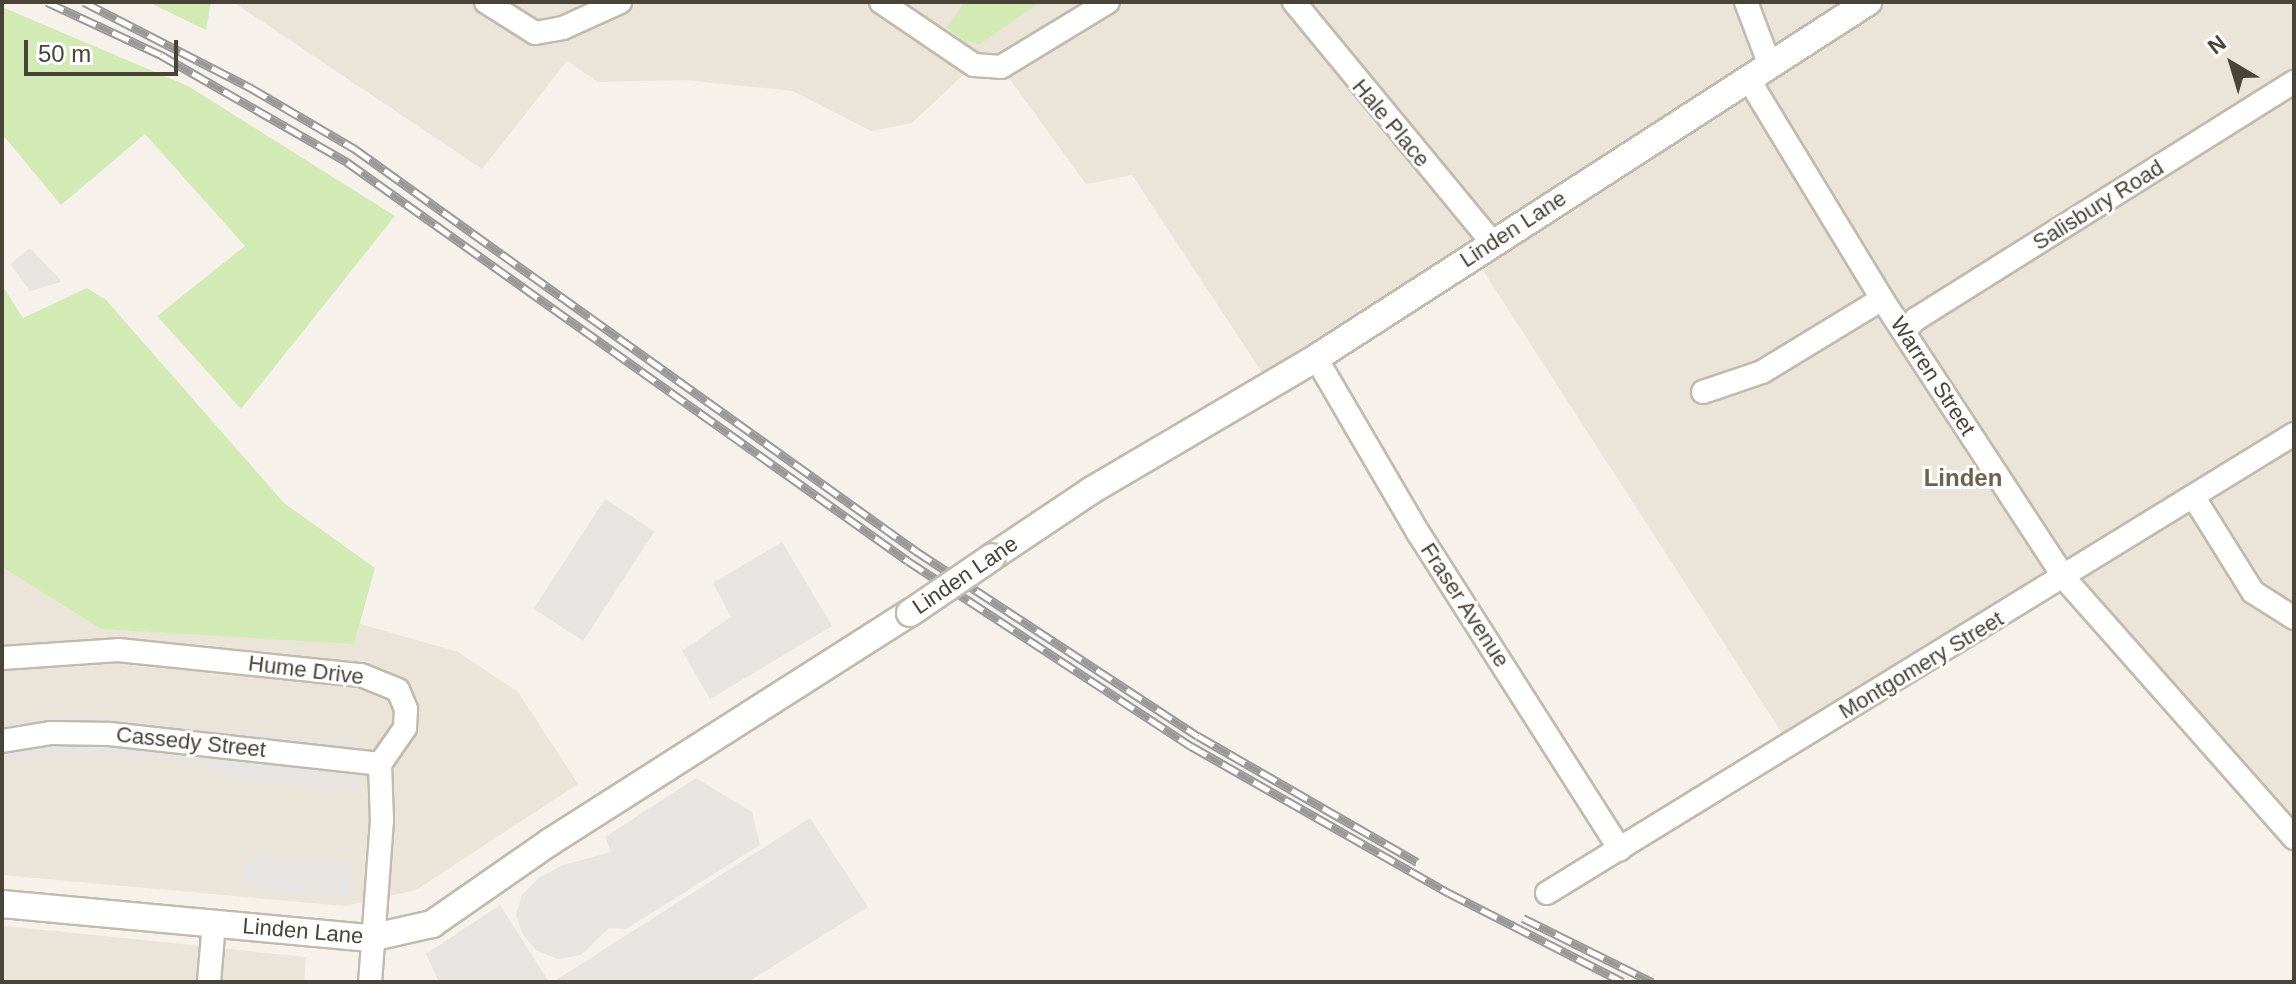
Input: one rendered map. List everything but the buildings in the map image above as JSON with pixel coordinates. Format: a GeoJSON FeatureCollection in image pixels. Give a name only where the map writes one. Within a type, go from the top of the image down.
{"type":"FeatureCollection","features":[{"type":"Feature","properties":{"kind":"street"},"geometry":{"type":"LineString","coordinates":[[486,2],[535,33],[563,28],[620,2]]}},
{"type":"Feature","properties":{"kind":"street"},"geometry":{"type":"LineString","coordinates":[[881,2],[974,65],[998,67],[1108,2]]}},
{"type":"Feature","properties":{"kind":"street","name":"Hale Place"},"geometry":{"type":"LineString","coordinates":[[1294,2],[1492,242]]}},
{"type":"Feature","properties":{"kind":"street","name":"Warren Street"},"geometry":{"type":"LineString","coordinates":[[1746,2],[1759,71],[1882,299],[2065,579],[2294,838]]}},
{"type":"Feature","properties":{"kind":"street","name":"Linden Lane"},"geometry":{"type":"LineString","coordinates":[[2,904],[370,938],[432,924],[550,842],[910,613],[1092,490],[1316,358],[1868,2]]}},
{"type":"Feature","properties":{"kind":"street","name":"Salisbury Road"},"geometry":{"type":"LineString","coordinates":[[1904,331],[1916,319],[2294,82]]}},
{"type":"Feature","properties":{"kind":"street"},"geometry":{"type":"LineString","coordinates":[[1703,392],[1762,372],[1882,299]]}},
{"type":"Feature","properties":{"kind":"street","name":"Fraser Avenue"},"geometry":{"type":"LineString","coordinates":[[1316,358],[1419,534],[1620,849]]}},
{"type":"Feature","properties":{"kind":"street","name":"Montgomery Street"},"geometry":{"type":"LineString","coordinates":[[1547,893],[2065,579],[2294,434]]}},
{"type":"Feature","properties":{"kind":"street"},"geometry":{"type":"LineString","coordinates":[[2193,496],[2253,592],[2294,618]]}},
{"type":"Feature","properties":{"kind":"street","name":"Hume Drive"},"geometry":{"type":"LineString","coordinates":[[2,658],[118,650],[384,681],[398,690],[406,709],[405,728],[380,764]]}},
{"type":"Feature","properties":{"kind":"street","name":"Cassedy Street"},"geometry":{"type":"LineString","coordinates":[[2,741],[51,733],[109,734],[380,764]]}},
{"type":"Feature","properties":{"kind":"street"},"geometry":{"type":"LineString","coordinates":[[370,982],[370,938],[382,820],[380,764]]}},
{"type":"Feature","properties":{"kind":"street"},"geometry":{"type":"LineString","coordinates":[[209,982],[214,922]]}},
{"type":"Feature","properties":{"kind":"shaded area"},"geometry":{"type":"Polygon","coordinates":[[[233,2],[2294,2],[2294,838],[2065,579],[1789,744],[1473,255],[1271,386],[1132,175],[1086,184],[1001,67],[974,65],[912,123],[871,131],[793,91],[684,80],[598,82],[567,61],[482,169],[233,2]]]}},
{"type":"Feature","properties":{"kind":"shaded area"},"geometry":{"type":"Polygon","coordinates":[[[30,248],[61,282],[30,291],[10,264],[30,248]]]}},
{"type":"Feature","properties":{"kind":"shaded area"},"geometry":{"type":"Polygon","coordinates":[[[605,499],[654,531],[583,641],[534,609],[605,499]]]}},
{"type":"Feature","properties":{"kind":"shaded area"},"geometry":{"type":"Polygon","coordinates":[[[782,542],[832,626],[710,699],[682,651],[731,617],[713,583],[782,542]]]}},
{"type":"Feature","properties":{"kind":"shaded area"},"geometry":{"type":"Polygon","coordinates":[[[2,567],[101,629],[354,643],[360,624],[458,652],[518,692],[578,784],[416,890],[344,906],[2,875],[2,567]]]}},
{"type":"Feature","properties":{"kind":"shaded area"},"geometry":{"type":"Polygon","coordinates":[[[83,715],[362,743],[355,793],[208,775],[205,758],[192,763],[96,754],[2,759],[2,721],[83,715]]]}},
{"type":"Feature","properties":{"kind":"shaded area"},"geometry":{"type":"Polygon","coordinates":[[[696,778],[752,812],[760,845],[626,929],[609,928],[581,955],[558,959],[537,951],[523,935],[516,915],[522,895],[540,877],[563,865],[611,852],[605,837],[696,778]]]}},
{"type":"Feature","properties":{"kind":"shaded area"},"geometry":{"type":"Polygon","coordinates":[[[810,818],[868,907],[748,982],[553,982],[810,818]]]}},
{"type":"Feature","properties":{"kind":"shaded area"},"geometry":{"type":"Polygon","coordinates":[[[245,853],[352,862],[349,897],[242,888],[245,853]]]}},
{"type":"Feature","properties":{"kind":"shaded area"},"geometry":{"type":"Polygon","coordinates":[[[500,905],[549,982],[439,982],[426,954],[500,905]]]}},
{"type":"Feature","properties":{"kind":"shaded area"},"geometry":{"type":"Polygon","coordinates":[[[2,927],[306,957],[304,982],[2,982],[2,927]]]}},
{"type":"Feature","properties":{"kind":"green space"},"geometry":{"type":"Polygon","coordinates":[[[148,2],[211,2],[206,30],[148,2]]]}},
{"type":"Feature","properties":{"kind":"green space"},"geometry":{"type":"Polygon","coordinates":[[[965,2],[1040,2],[980,44],[962,40],[947,27],[965,2]]]}},
{"type":"Feature","properties":{"kind":"green space"},"geometry":{"type":"Polygon","coordinates":[[[2,7],[188,86],[395,216],[241,409],[157,316],[245,246],[145,134],[61,205],[2,134],[2,7]]]}},
{"type":"Feature","properties":{"kind":"green space"},"geometry":{"type":"Polygon","coordinates":[[[2,285],[23,318],[87,288],[106,300],[284,503],[375,568],[354,644],[101,629],[2,567],[2,285]]]}},
{"type":"Feature","properties":{"kind":"railway"},"geometry":{"type":"LineString","coordinates":[[47,2],[161,55],[347,162],[908,561],[1191,746],[1449,893],[1623,982]]}},
{"type":"Feature","properties":{"kind":"railway"},"geometry":{"type":"LineString","coordinates":[[84,2],[251,88],[355,149],[916,551],[1198,736],[1417,862]]}},
{"type":"Feature","properties":{"kind":"railway"},"geometry":{"type":"LineString","coordinates":[[1523,918],[1652,982]]}},
{"type":"Feature","properties":{"kind":"district","name":"Linden"},"geometry":{"type":"Point","coordinates":[1963,478]}}]}
